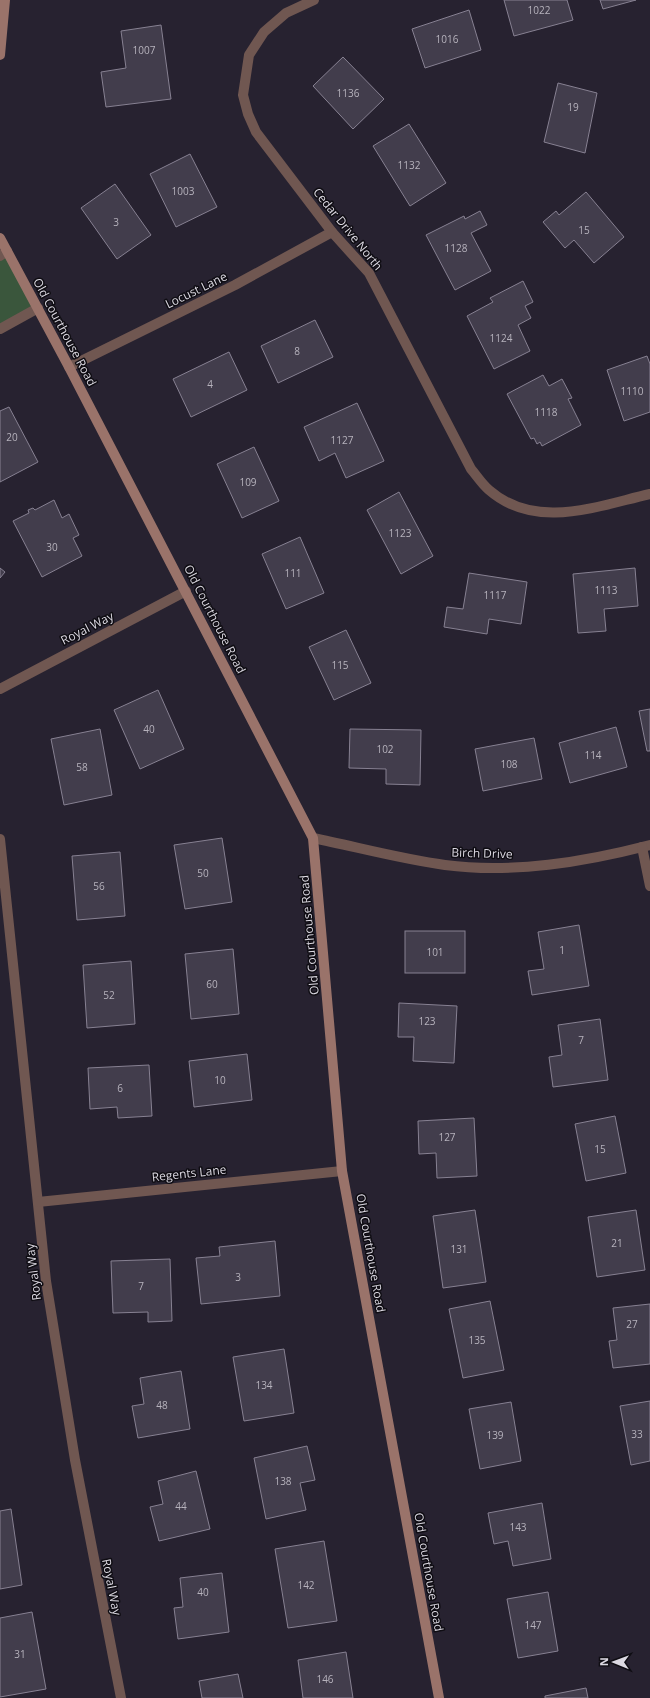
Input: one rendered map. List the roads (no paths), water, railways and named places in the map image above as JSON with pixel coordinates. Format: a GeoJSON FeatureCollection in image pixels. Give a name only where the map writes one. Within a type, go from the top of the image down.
{"type":"FeatureCollection","features":[{"type":"Feature","properties":{"kind":"street"},"geometry":{"type":"LineString","coordinates":[[0,55],[5,0]]}},
{"type":"Feature","properties":{"kind":"street","name":"Cedar Drive North"},"geometry":{"type":"LineString","coordinates":[[314,0],[286,13],[264,32],[249,55],[243,95],[248,114],[256,132],[332,232],[369,273],[471,469],[488,490],[503,500],[532,512],[548,514],[572,512],[650,494]]}},
{"type":"Feature","properties":{"kind":"street","name":"Locust Lane"},"geometry":{"type":"LineString","coordinates":[[70,367],[235,285],[332,232]]}},
{"type":"Feature","properties":{"kind":"street","name":"Old Courthouse Road"},"geometry":{"type":"LineString","coordinates":[[0,238],[4,253],[38,308],[70,367],[314,838],[342,1170],[439,1698]]}},
{"type":"Feature","properties":{"kind":"street"},"geometry":{"type":"LineString","coordinates":[[0,329],[38,308]]}},
{"type":"Feature","properties":{"kind":"street","name":"Royal Way"},"geometry":{"type":"LineString","coordinates":[[0,690],[186,592]]}},
{"type":"Feature","properties":{"kind":"street","name":"Royal Way"},"geometry":{"type":"LineString","coordinates":[[0,838],[46,1281],[74,1460],[120,1698]]}},
{"type":"Feature","properties":{"kind":"street","name":"Birch Drive"},"geometry":{"type":"LineString","coordinates":[[314,838],[445,865],[488,868],[545,866],[646,846]]}},
{"type":"Feature","properties":{"kind":"street"},"geometry":{"type":"LineString","coordinates":[[646,846],[650,886]]}},
{"type":"Feature","properties":{"kind":"street","name":"Regents Lane"},"geometry":{"type":"LineString","coordinates":[[38,1202],[342,1170]]}}]}
